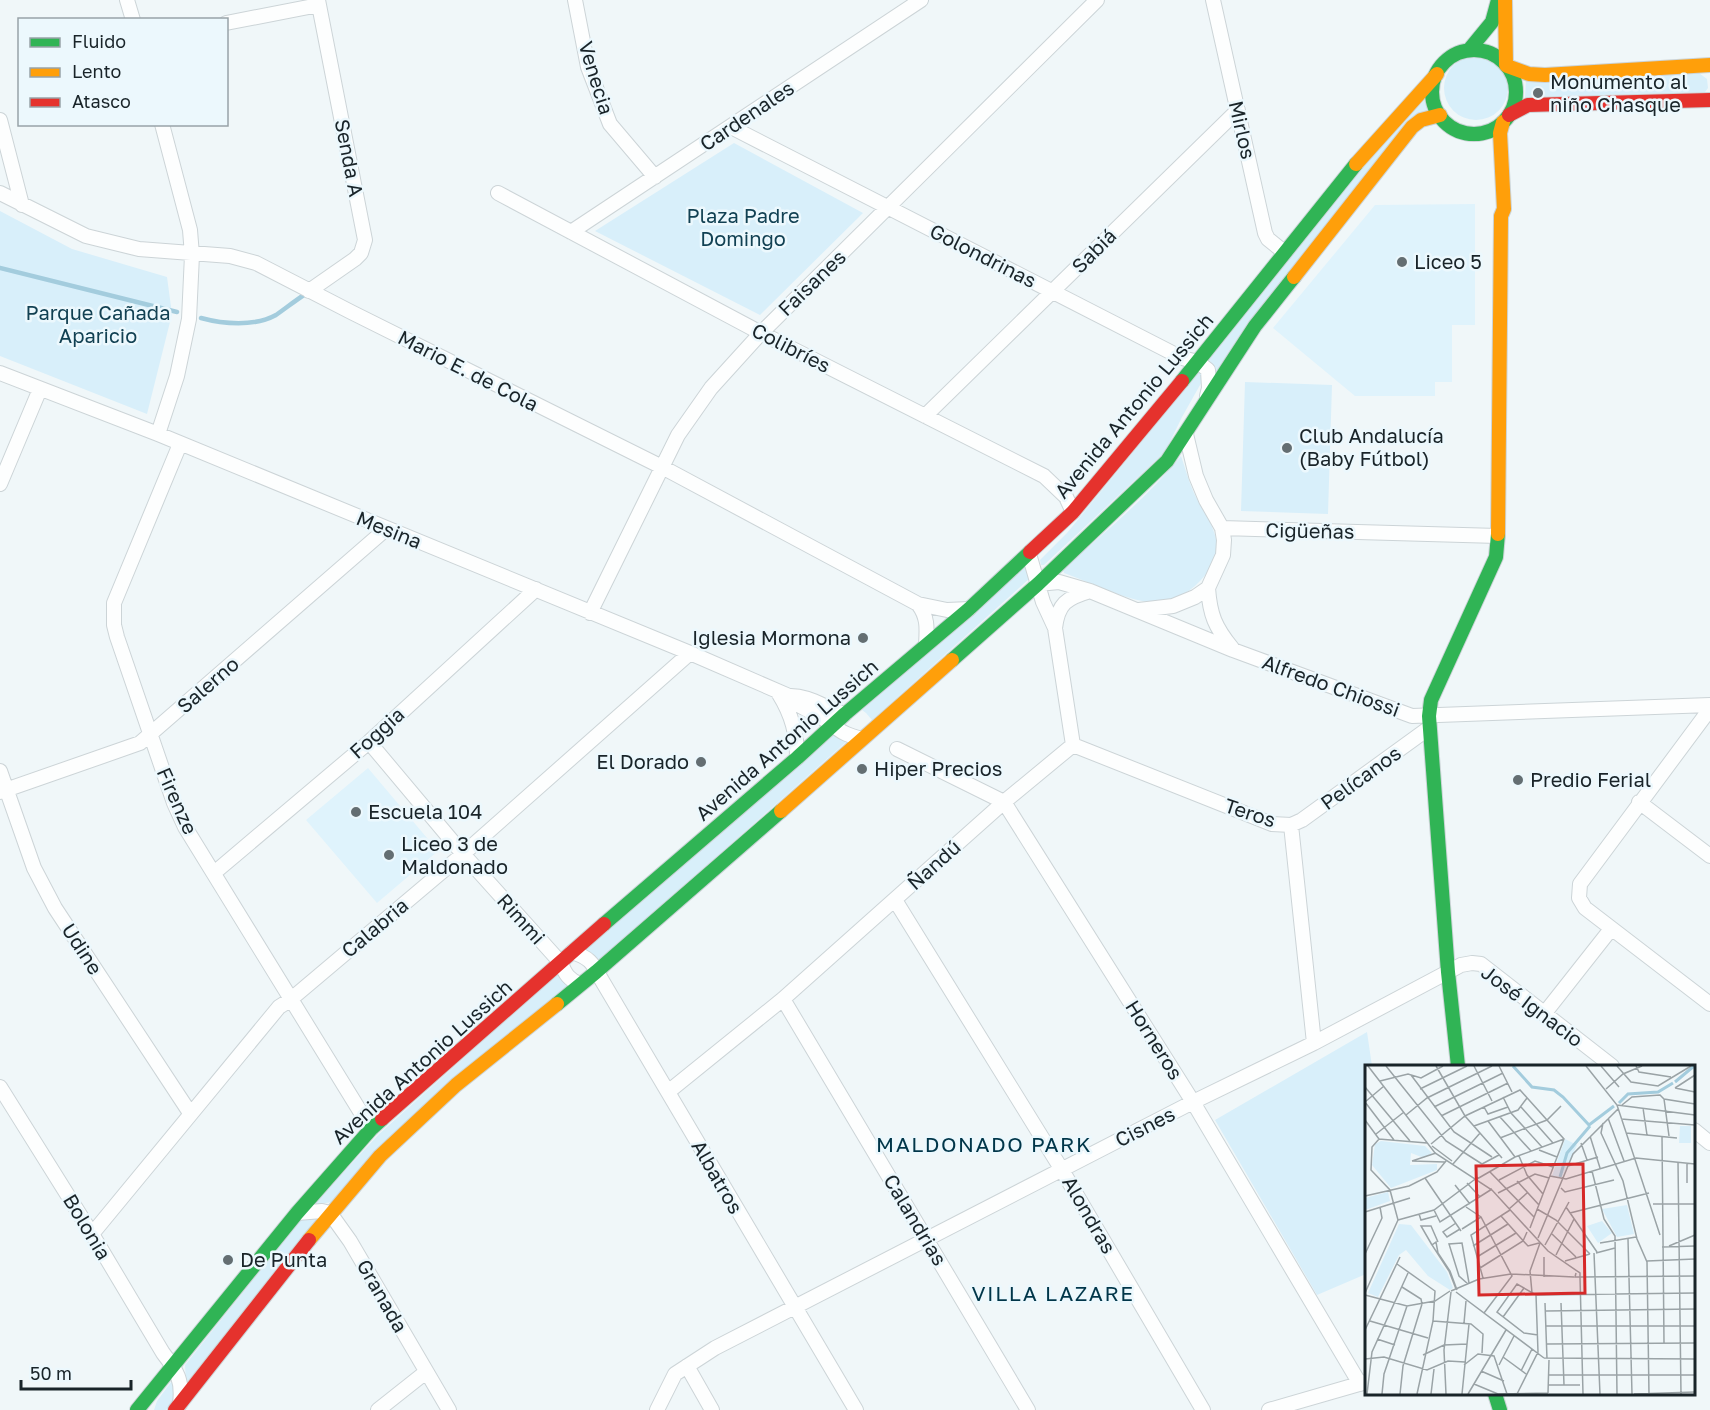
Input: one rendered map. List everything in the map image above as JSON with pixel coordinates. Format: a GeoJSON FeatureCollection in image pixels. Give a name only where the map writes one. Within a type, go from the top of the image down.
{"type":"FeatureCollection","features":[{"type":"Feature","properties":{"kind":"main road"},"geometry":{"type":"LineString","coordinates":[[1469,50],[1492,22],[1498,0]]}},
{"type":"Feature","properties":{"kind":"main road"},"geometry":{"type":"LineString","coordinates":[[1458,1065],[1448,972],[1429,722],[1431,700],[1496,557],[1501,216],[1504,209],[1500,133],[1516,96],[1516,84],[1507,65],[1505,0]]}},
{"type":"Feature","properties":{"kind":"main road"},"geometry":{"type":"LineString","coordinates":[[1501,216],[1497,207],[1495,171],[1490,152],[1484,141],[1473,134],[1454,128],[1440,115],[1434,102],[1433,88],[1444,62],[1456,54],[1469,50],[1493,54],[1507,65],[1529,74],[1545,75],[1710,65]]}},
{"type":"Feature","properties":{"kind":"main road","name":"Avenida Antonio Lussich"},"geometry":{"type":"LineString","coordinates":[[137,1410],[297,1213],[371,1129],[797,758],[833,724],[969,609],[1073,512],[1198,362],[1376,140],[1437,74]]}},
{"type":"Feature","properties":{"kind":"main road"},"geometry":{"type":"LineString","coordinates":[[1473,134],[1484,133],[1528,105],[1710,100]]}},
{"type":"Feature","properties":{"kind":"main road","name":"Avenida Antonio Lussich"},"geometry":{"type":"LineString","coordinates":[[177,1407],[330,1213],[380,1156],[456,1085],[596,972],[1038,584],[1167,461],[1255,326],[1404,136],[1421,120],[1440,115]]}},
{"type":"Feature","properties":{"kind":"main road"},"geometry":{"type":"LineString","coordinates":[[1495,1395],[1500,1410]]}},
{"type":"Feature","properties":{"kind":"street"},"geometry":{"type":"LineString","coordinates":[[128,0],[132,18]]}},
{"type":"Feature","properties":{"kind":"street","name":"Venecia"},"geometry":{"type":"LineString","coordinates":[[575,0],[588,66],[610,124],[655,177]]}},
{"type":"Feature","properties":{"kind":"street","name":"Cardenales"},"geometry":{"type":"LineString","coordinates":[[571,232],[921,0]]}},
{"type":"Feature","properties":{"kind":"street","name":"Faisanes"},"geometry":{"type":"LineString","coordinates":[[590,613],[678,435],[696,407],[761,333],[1097,0]]}},
{"type":"Feature","properties":{"kind":"street","name":"Mirlos"},"geometry":{"type":"LineString","coordinates":[[1213,0],[1265,232],[1268,239],[1284,252]]}},
{"type":"Feature","properties":{"kind":"street"},"geometry":{"type":"LineString","coordinates":[[228,23],[318,2]]}},
{"type":"Feature","properties":{"kind":"street","name":"Senda A"},"geometry":{"type":"LineString","coordinates":[[309,291],[355,259],[361,253],[365,240],[318,2]]}},
{"type":"Feature","properties":{"kind":"street","name":"Sabiá"},"geometry":{"type":"LineString","coordinates":[[925,416],[1238,110]]}},
{"type":"Feature","properties":{"kind":"street"},"geometry":{"type":"LineString","coordinates":[[0,120],[22,205]]}},
{"type":"Feature","properties":{"kind":"street"},"geometry":{"type":"LineString","coordinates":[[158,434],[177,376],[189,320],[192,255],[190,230],[163,126]]}},
{"type":"Feature","properties":{"kind":"street","name":"Golondrinas"},"geometry":{"type":"LineString","coordinates":[[731,127],[1182,358],[1198,362]]}},
{"type":"Feature","properties":{"kind":"street","name":"Mario E. de Cola"},"geometry":{"type":"LineString","coordinates":[[0,193],[86,236],[139,249],[192,255],[230,256],[256,262],[309,291],[662,467],[918,604],[947,610],[969,609]]}},
{"type":"Feature","properties":{"kind":"street","name":"Colibríes"},"geometry":{"type":"LineString","coordinates":[[498,193],[761,333],[1044,476],[1066,497],[1073,512]]}},
{"type":"Feature","properties":{"kind":"street"},"geometry":{"type":"LineString","coordinates":[[1198,362],[1208,370],[1209,388],[1206,400]]}},
{"type":"Feature","properties":{"kind":"street","name":"Mesina"},"geometry":{"type":"LineString","coordinates":[[0,373],[158,434],[783,693],[799,695],[833,711],[845,714]]}},
{"type":"Feature","properties":{"kind":"street"},"geometry":{"type":"LineString","coordinates":[[0,484],[40,389]]}},
{"type":"Feature","properties":{"kind":"street"},"geometry":{"type":"LineString","coordinates":[[1186,434],[1196,476],[1222,528],[1223,555],[1208,588],[1210,610],[1219,632],[1233,650]]}},
{"type":"Feature","properties":{"kind":"street","name":"Firenze"},"geometry":{"type":"LineString","coordinates":[[180,444],[114,603],[114,625],[117,637],[150,736],[182,819],[290,1000],[371,1129]]}},
{"type":"Feature","properties":{"kind":"street","name":"Cigüeñas"},"geometry":{"type":"LineString","coordinates":[[1222,528],[1498,536]]}},
{"type":"Feature","properties":{"kind":"street","name":"Salerno"},"geometry":{"type":"LineString","coordinates":[[3,791],[140,744],[386,529]]}},
{"type":"Feature","properties":{"kind":"street"},"geometry":{"type":"LineString","coordinates":[[1029,554],[1043,602],[1055,628],[1073,745]]}},
{"type":"Feature","properties":{"kind":"street","name":"Alfredo Chiossi"},"geometry":{"type":"LineString","coordinates":[[1038,584],[1059,582],[1090,591],[1233,650],[1429,722],[1710,707]]}},
{"type":"Feature","properties":{"kind":"street"},"geometry":{"type":"LineString","coordinates":[[1134,610],[1173,606],[1195,597],[1208,588]]}},
{"type":"Feature","properties":{"kind":"street","name":"Foggia"},"geometry":{"type":"LineString","coordinates":[[214,873],[369,742],[536,589]]}},
{"type":"Feature","properties":{"kind":"street"},"geometry":{"type":"LineString","coordinates":[[1055,628],[1057,614],[1062,605],[1069,599],[1090,591]]}},
{"type":"Feature","properties":{"kind":"street"},"geometry":{"type":"LineString","coordinates":[[918,604],[927,622],[926,645]]}},
{"type":"Feature","properties":{"kind":"street","name":"Calabria"},"geometry":{"type":"LineString","coordinates":[[92,1234],[279,1007],[463,854],[690,653]]}},
{"type":"Feature","properties":{"kind":"street"},"geometry":{"type":"LineString","coordinates":[[783,693],[793,723],[797,742],[797,758]]}},
{"type":"Feature","properties":{"kind":"street","name":"Mesina"},"geometry":{"type":"LineString","coordinates":[[783,693],[795,703],[833,724],[837,729],[862,739]]}},
{"type":"Feature","properties":{"kind":"street"},"geometry":{"type":"LineString","coordinates":[[1710,707],[1580,884],[1579,898],[1585,909],[1710,1004]]}},
{"type":"Feature","properties":{"kind":"street","name":"Pelícanos"},"geometry":{"type":"LineString","coordinates":[[1291,825],[1302,820],[1429,722]]}},
{"type":"Feature","properties":{"kind":"street","name":"Rimmi"},"geometry":{"type":"LineString","coordinates":[[369,742],[463,854],[561,963],[564,973],[572,981],[580,984]]}},
{"type":"Feature","properties":{"kind":"street","name":"Ñandú"},"geometry":{"type":"LineString","coordinates":[[668,1092],[783,999],[1004,802],[1073,745]]}},
{"type":"Feature","properties":{"kind":"street","name":"Teros"},"geometry":{"type":"LineString","coordinates":[[1073,745],[1272,824],[1291,825],[1314,1043]]}},
{"type":"Feature","properties":{"kind":"street"},"geometry":{"type":"LineString","coordinates":[[897,749],[1004,802]]}},
{"type":"Feature","properties":{"kind":"street","name":"Udine"},"geometry":{"type":"LineString","coordinates":[[0,771],[3,791],[34,868],[55,908],[190,1113]]}},
{"type":"Feature","properties":{"kind":"street","name":"Horneros"},"geometry":{"type":"LineString","coordinates":[[1004,802],[1193,1102],[1363,1383]]}},
{"type":"Feature","properties":{"kind":"street"},"geometry":{"type":"LineString","coordinates":[[1639,802],[1710,856]]}},
{"type":"Feature","properties":{"kind":"street","name":"Alondras"},"geometry":{"type":"LineString","coordinates":[[895,900],[1062,1170],[1203,1410]]}},
{"type":"Feature","properties":{"kind":"street"},"geometry":{"type":"LineString","coordinates":[[1544,1014],[1611,929]]}},
{"type":"Feature","properties":{"kind":"street","name":"Albatros"},"geometry":{"type":"LineString","coordinates":[[572,952],[586,957],[593,963],[596,972],[856,1410]]}},
{"type":"Feature","properties":{"kind":"street","name":"José Ignacio"},"geometry":{"type":"LineString","coordinates":[[1448,972],[1461,965],[1481,964],[1611,1065]]}},
{"type":"Feature","properties":{"kind":"street","name":"Cisnes"},"geometry":{"type":"LineString","coordinates":[[657,1410],[675,1374],[715,1348],[1193,1102],[1314,1043],[1448,972]]}},
{"type":"Feature","properties":{"kind":"street","name":"Calandrias"},"geometry":{"type":"LineString","coordinates":[[783,999],[1028,1410]]}},
{"type":"Feature","properties":{"kind":"street","name":"Bolonia"},"geometry":{"type":"LineString","coordinates":[[0,1087],[180,1378],[181,1391],[177,1407]]}},
{"type":"Feature","properties":{"kind":"street"},"geometry":{"type":"LineString","coordinates":[[1695,1131],[1710,1143]]}},
{"type":"Feature","properties":{"kind":"street"},"geometry":{"type":"LineString","coordinates":[[297,1213],[322,1211],[330,1213]]}},
{"type":"Feature","properties":{"kind":"street","name":"Granada"},"geometry":{"type":"LineString","coordinates":[[330,1213],[350,1240],[449,1410]]}},
{"type":"Feature","properties":{"kind":"street"},"geometry":{"type":"LineString","coordinates":[[687,1366],[712,1410]]}},
{"type":"Feature","properties":{"kind":"street"},"geometry":{"type":"LineString","coordinates":[[378,1410],[426,1372]]}},
{"type":"Feature","properties":{"kind":"street"},"geometry":{"type":"LineString","coordinates":[[1269,1410],[1363,1383]]}},
{"type":"Feature","properties":{"kind":"street"},"geometry":{"type":"LineString","coordinates":[[150,1394],[151,1410]]}},
{"type":"Feature","properties":{"kind":"shaded area","name":"Liceo 5"},"geometry":{"type":"Polygon","coordinates":[[[1475,204],[1475,325],[1452,325],[1452,382],[1435,382],[1435,396],[1355,396],[1273,328],[1375,205],[1475,204]]]}},
{"type":"Feature","properties":{"kind":"shaded area"},"geometry":{"type":"Polygon","coordinates":[[[368,768],[438,851],[377,903],[306,820],[368,768]]]}},
{"type":"Feature","properties":{"kind":"green space"},"geometry":{"type":"Polygon","coordinates":[[[1470,56],[1482,56],[1499,65],[1506,76],[1508,88],[1506,100],[1499,111],[1482,120],[1470,120],[1458,115],[1449,106],[1444,94],[1444,82],[1449,70],[1458,61],[1470,56]]]}},
{"type":"Feature","properties":{"kind":"green space"},"geometry":{"type":"Polygon","coordinates":[[[1699,73],[1707,79],[1708,88],[1705,92],[1525,97],[1526,79],[1699,73]]]}},
{"type":"Feature","properties":{"kind":"green space"},"geometry":{"type":"Polygon","coordinates":[[[1427,98],[1430,109],[1214,376],[1213,365],[1208,359],[1380,144],[1427,98]]]}},
{"type":"Feature","properties":{"kind":"green space","name":"Plaza Padre Domingo"},"geometry":{"type":"Polygon","coordinates":[[[734,143],[863,213],[760,315],[595,231],[734,143]]]}},
{"type":"Feature","properties":{"kind":"green space","name":"Parque Cañada Aparicio"},"geometry":{"type":"Polygon","coordinates":[[[0,211],[72,249],[167,277],[172,314],[147,414],[0,356],[0,211]]]}},
{"type":"Feature","properties":{"kind":"green space"},"geometry":{"type":"Polygon","coordinates":[[[1199,372],[1204,378],[1165,452],[1044,565],[1041,565],[1040,560],[1067,533],[1199,372]]]}},
{"type":"Feature","properties":{"kind":"green space","name":"Club Andalucía (Baby Fútbol)"},"geometry":{"type":"Polygon","coordinates":[[[1245,382],[1332,385],[1328,514],[1241,511],[1245,382]]]}},
{"type":"Feature","properties":{"kind":"green space"},"geometry":{"type":"Polygon","coordinates":[[[1181,456],[1193,491],[1216,538],[1217,550],[1214,560],[1200,581],[1178,597],[1151,602],[1120,595],[1064,573],[1063,570],[1139,501],[1181,456]]]}},
{"type":"Feature","properties":{"kind":"green space"},"geometry":{"type":"Polygon","coordinates":[[[1028,565],[1029,579],[872,720],[862,710],[1028,565]]]}},
{"type":"Feature","properties":{"kind":"green space"},"geometry":{"type":"Polygon","coordinates":[[[834,734],[846,742],[599,961],[592,953],[585,950],[834,734]]]}},
{"type":"Feature","properties":{"kind":"green space"},"geometry":{"type":"Polygon","coordinates":[[[559,973],[570,985],[332,1202],[313,1205],[379,1134],[559,973]]]}},
{"type":"Feature","properties":{"kind":"green space"},"geometry":{"type":"Polygon","coordinates":[[[1367,1032],[1372,1065],[1365,1065],[1365,1274],[1317,1295],[1215,1120],[1367,1032]]]}},
{"type":"Feature","properties":{"kind":"green space"},"geometry":{"type":"Polygon","coordinates":[[[319,1217],[186,1383],[185,1365],[301,1220],[319,1217]]]}},
{"type":"Feature","properties":{"kind":"green space"},"geometry":{"type":"Polygon","coordinates":[[[171,1382],[175,1390],[171,1403],[166,1410],[154,1410],[157,1401],[171,1382]]]}},
{"type":"Feature","properties":{"kind":"waterway"},"geometry":{"type":"LineString","coordinates":[[0,268],[177,312]]}},
{"type":"Feature","properties":{"kind":"waterway"},"geometry":{"type":"LineString","coordinates":[[201,318],[229,323],[248,323],[267,319],[307,293]]}},
{"type":"Feature","properties":{"kind":"traffic: fast"},"geometry":{"type":"LineString","coordinates":[[1469,50],[1492,22],[1498,0]]}},
{"type":"Feature","properties":{"kind":"traffic: fast"},"geometry":{"type":"LineString","coordinates":[[1474,50],[1497,57],[1509,69],[1516,92],[1509,115],[1497,127],[1474,134],[1451,127],[1439,115],[1432,92],[1439,69],[1451,57],[1474,50]]}},
{"type":"Feature","properties":{"kind":"traffic: fast"},"geometry":{"type":"LineString","coordinates":[[1182,381],[1356,164]]}},
{"type":"Feature","properties":{"kind":"traffic: fast"},"geometry":{"type":"LineString","coordinates":[[952,660],[1038,584],[1167,461],[1255,326],[1294,277]]}},
{"type":"Feature","properties":{"kind":"traffic: fast"},"geometry":{"type":"LineString","coordinates":[[1458,1065],[1448,972],[1429,716],[1431,700],[1496,557],[1498,534]]}},
{"type":"Feature","properties":{"kind":"traffic: fast"},"geometry":{"type":"LineString","coordinates":[[604,924],[969,609],[1030,552]]}},
{"type":"Feature","properties":{"kind":"traffic: fast"},"geometry":{"type":"LineString","coordinates":[[557,1004],[781,811]]}},
{"type":"Feature","properties":{"kind":"traffic: fast"},"geometry":{"type":"LineString","coordinates":[[137,1410],[297,1213],[382,1119]]}},
{"type":"Feature","properties":{"kind":"traffic: fast"},"geometry":{"type":"LineString","coordinates":[[1495,1395],[1500,1410]]}},
{"type":"Feature","properties":{"kind":"traffic: slow"},"geometry":{"type":"LineString","coordinates":[[1505,0],[1506,65]]}},
{"type":"Feature","properties":{"kind":"traffic: slow"},"geometry":{"type":"LineString","coordinates":[[1507,66],[1529,74],[1545,75],[1710,65]]}},
{"type":"Feature","properties":{"kind":"traffic: slow"},"geometry":{"type":"LineString","coordinates":[[1356,164],[1437,74]]}},
{"type":"Feature","properties":{"kind":"traffic: slow"},"geometry":{"type":"LineString","coordinates":[[1294,277],[1412,127],[1421,120],[1440,115]]}},
{"type":"Feature","properties":{"kind":"traffic: slow"},"geometry":{"type":"LineString","coordinates":[[1498,534],[1501,216],[1504,209],[1500,133],[1503,122]]}},
{"type":"Feature","properties":{"kind":"traffic: slow"},"geometry":{"type":"LineString","coordinates":[[781,811],[952,660]]}},
{"type":"Feature","properties":{"kind":"traffic: slow"},"geometry":{"type":"LineString","coordinates":[[309,1240],[380,1156],[456,1085],[557,1004]]}},
{"type":"Feature","properties":{"kind":"traffic: jam"},"geometry":{"type":"LineString","coordinates":[[1509,115],[1528,105],[1710,100]]}},
{"type":"Feature","properties":{"kind":"traffic: jam"},"geometry":{"type":"LineString","coordinates":[[1030,552],[1073,512],[1182,381]]}},
{"type":"Feature","properties":{"kind":"traffic: jam"},"geometry":{"type":"LineString","coordinates":[[382,1119],[604,924]]}},
{"type":"Feature","properties":{"kind":"traffic: jam"},"geometry":{"type":"LineString","coordinates":[[175,1410],[309,1240]]}},
{"type":"Feature","properties":{"kind":"place","name":"Monumento al niño Chasque"},"geometry":{"type":"Point","coordinates":[1538,93]}},
{"type":"Feature","properties":{"kind":"place","name":"Liceo 5"},"geometry":{"type":"Point","coordinates":[1402,262]}},
{"type":"Feature","properties":{"kind":"place","name":"Club Andalucía (Baby Fútbol)"},"geometry":{"type":"Point","coordinates":[1287,448]}},
{"type":"Feature","properties":{"kind":"place","name":"Iglesia Mormona"},"geometry":{"type":"Point","coordinates":[863,638]}},
{"type":"Feature","properties":{"kind":"place","name":"El Dorado"},"geometry":{"type":"Point","coordinates":[701,762]}},
{"type":"Feature","properties":{"kind":"place","name":"Hiper Precios"},"geometry":{"type":"Point","coordinates":[862,769]}},
{"type":"Feature","properties":{"kind":"place","name":"Predio Ferial"},"geometry":{"type":"Point","coordinates":[1518,780]}},
{"type":"Feature","properties":{"kind":"place","name":"Escuela 104"},"geometry":{"type":"Point","coordinates":[356,812]}},
{"type":"Feature","properties":{"kind":"place","name":"Liceo 3 de Maldonado"},"geometry":{"type":"Point","coordinates":[389,855]}},
{"type":"Feature","properties":{"kind":"place","name":"De Punta"},"geometry":{"type":"Point","coordinates":[228,1260]}},
{"type":"Feature","properties":{"kind":"district","name":"MALDONADO PARK"},"geometry":{"type":"Point","coordinates":[984,1145]}},
{"type":"Feature","properties":{"kind":"district","name":"VILLA LAZARE"},"geometry":{"type":"Point","coordinates":[1053,1294]}}]}
